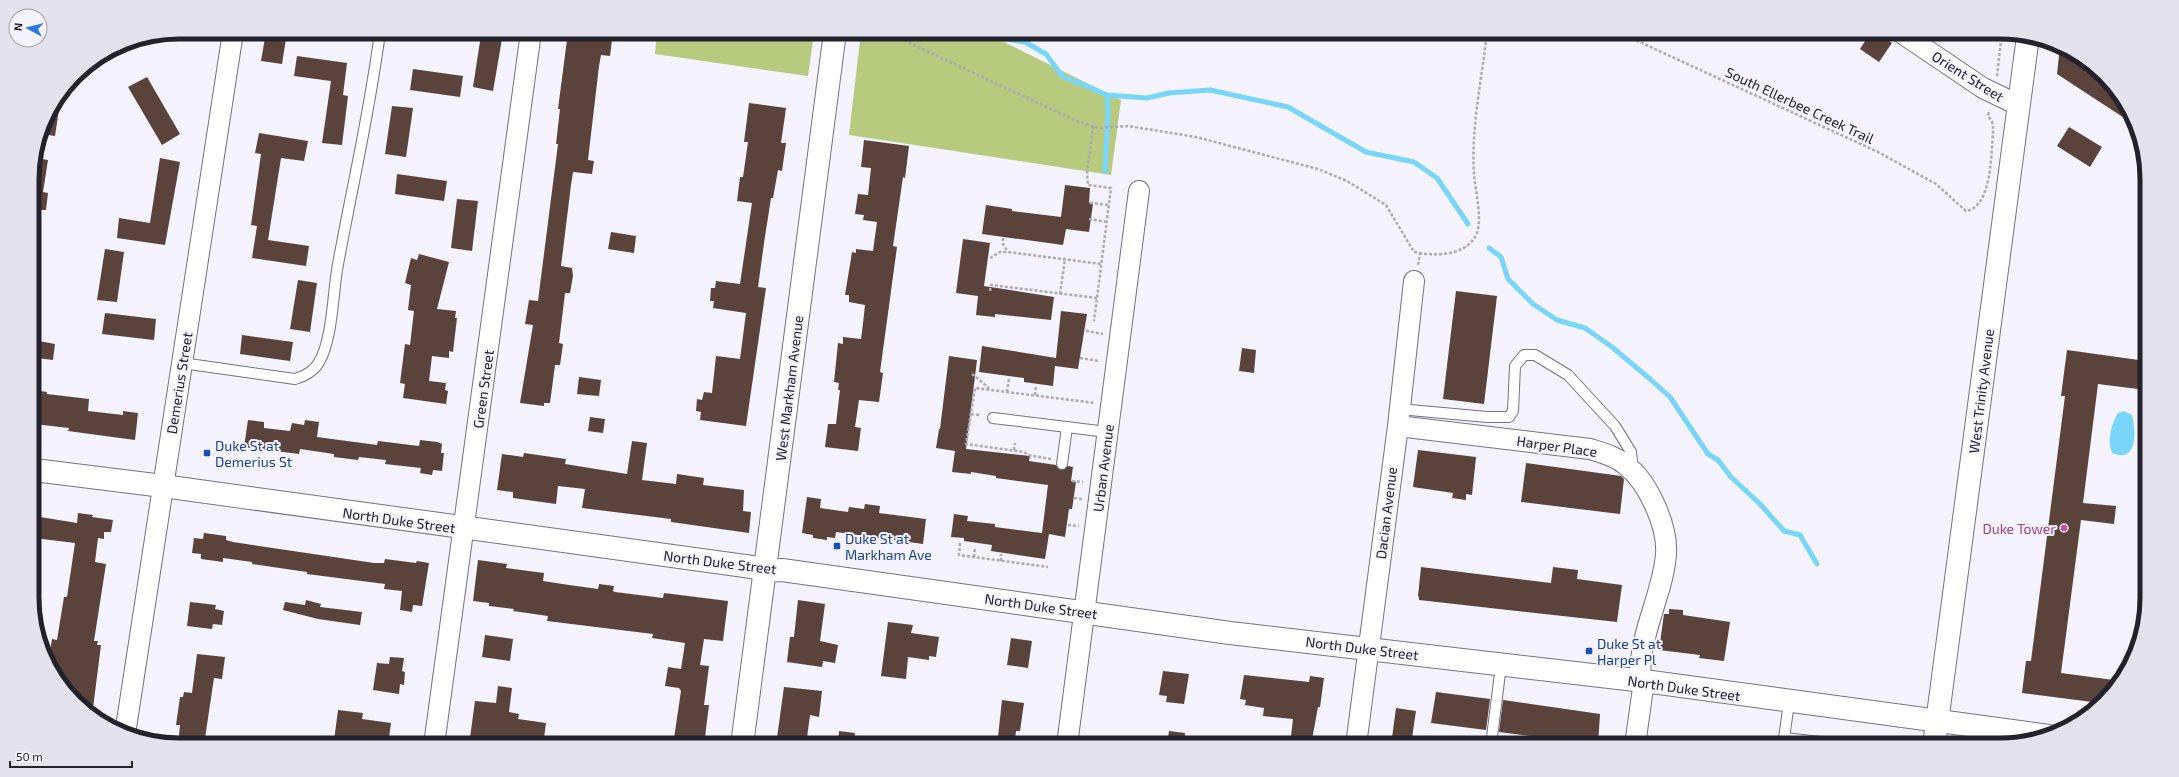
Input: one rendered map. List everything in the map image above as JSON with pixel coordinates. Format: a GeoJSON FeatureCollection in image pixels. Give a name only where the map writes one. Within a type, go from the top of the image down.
{"type":"FeatureCollection","features":[{"type":"Feature","properties":{"kind":"main road","name":"West Markham Avenue"},"geometry":{"type":"LineString","coordinates":[[743,738],[834,39]]}},
{"type":"Feature","properties":{"kind":"main road","name":"West Trinity Avenue"},"geometry":{"type":"LineString","coordinates":[[1935,738],[2027,42]]}},
{"type":"Feature","properties":{"kind":"main road","name":"North Duke Street"},"geometry":{"type":"LineString","coordinates":[[39,471],[163,486],[464,529],[752,567],[765,571],[782,570],[1230,632],[1642,681],[1789,703],[2032,734]]}},
{"type":"Feature","properties":{"kind":"street","name":"Demerius Street"},"geometry":{"type":"LineString","coordinates":[[125,727],[232,39]]}},
{"type":"Feature","properties":{"kind":"street","name":"Green Street"},"geometry":{"type":"LineString","coordinates":[[435,738],[530,39]]}},
{"type":"Feature","properties":{"kind":"street","name":"Orient Street"},"geometry":{"type":"LineString","coordinates":[[1910,39],[1983,88],[2018,105]]}},
{"type":"Feature","properties":{"kind":"street","name":"Urban Avenue"},"geometry":{"type":"LineString","coordinates":[[1068,738],[1139,191]]}},
{"type":"Feature","properties":{"kind":"street","name":"Dacian Avenue"},"geometry":{"type":"LineString","coordinates":[[1357,738],[1399,417],[1414,281]]}},
{"type":"Feature","properties":{"kind":"street","name":"Harper Place"},"geometry":{"type":"LineString","coordinates":[[1399,417],[1590,449],[1608,454],[1626,465],[1633,472],[1653,501],[1667,543],[1665,563],[1641,653],[1642,681],[1637,738]]}},
{"type":"Feature","properties":{"kind":"lane"},"geometry":{"type":"LineString","coordinates":[[182,363],[295,379],[307,374],[319,363],[331,322],[337,272],[361,154],[379,39]]}},
{"type":"Feature","properties":{"kind":"lane"},"geometry":{"type":"LineString","coordinates":[[1399,417],[1509,417],[1513,411],[1515,366],[1524,355],[1536,356],[1568,375],[1615,426],[1631,452],[1633,472]]}},
{"type":"Feature","properties":{"kind":"lane"},"geometry":{"type":"LineString","coordinates":[[993,418],[1107,432]]}},
{"type":"Feature","properties":{"kind":"lane"},"geometry":{"type":"LineString","coordinates":[[1058,462],[1067,427]]}},
{"type":"Feature","properties":{"kind":"lane"},"geometry":{"type":"LineString","coordinates":[[1492,738],[1501,665]]}},
{"type":"Feature","properties":{"kind":"lane"},"geometry":{"type":"LineString","coordinates":[[1784,738],[1789,703]]}},
{"type":"Feature","properties":{"kind":"path"},"geometry":{"type":"LineString","coordinates":[[901,39],[1079,122],[1099,128],[1128,126],[1196,137],[1318,169],[1347,181],[1386,205],[1414,252],[1426,255],[1458,251],[1471,243],[1476,236],[1479,218],[1472,150],[1486,39]]}},
{"type":"Feature","properties":{"kind":"path","name":"South Ellerbee Creek Trail"},"geometry":{"type":"LineString","coordinates":[[1633,39],[1878,152],[1936,184],[1966,211],[1976,207],[1986,193],[1993,133],[1993,124],[1988,115],[1992,105]]}},
{"type":"Feature","properties":{"kind":"path"},"geometry":{"type":"LineString","coordinates":[[1996,82],[2001,39]]}},
{"type":"Feature","properties":{"kind":"path"},"geometry":{"type":"LineString","coordinates":[[1094,126],[1087,173],[1088,185],[1111,188],[1094,321]]}},
{"type":"Feature","properties":{"kind":"path"},"geometry":{"type":"LineString","coordinates":[[1090,203],[1109,205]]}},
{"type":"Feature","properties":{"kind":"path"},"geometry":{"type":"LineString","coordinates":[[1089,219],[1107,222]]}},
{"type":"Feature","properties":{"kind":"path"},"geometry":{"type":"LineString","coordinates":[[1003,238],[1003,244],[1008,252]]}},
{"type":"Feature","properties":{"kind":"path"},"geometry":{"type":"LineString","coordinates":[[990,258],[1000,252],[1008,252],[1101,264]]}},
{"type":"Feature","properties":{"kind":"path"},"geometry":{"type":"LineString","coordinates":[[1060,294],[1065,259]]}},
{"type":"Feature","properties":{"kind":"path"},"geometry":{"type":"LineString","coordinates":[[990,290],[991,285],[1097,298]]}},
{"type":"Feature","properties":{"kind":"path"},"geometry":{"type":"LineString","coordinates":[[1086,331],[1110,335]]}},
{"type":"Feature","properties":{"kind":"path"},"geometry":{"type":"LineString","coordinates":[[1080,358],[1107,362]]}},
{"type":"Feature","properties":{"kind":"path"},"geometry":{"type":"LineString","coordinates":[[972,374],[988,387],[988,389]]}},
{"type":"Feature","properties":{"kind":"path"},"geometry":{"type":"LineString","coordinates":[[1007,392],[1009,378]]}},
{"type":"Feature","properties":{"kind":"path"},"geometry":{"type":"LineString","coordinates":[[1035,396],[1036,386]]}},
{"type":"Feature","properties":{"kind":"path"},"geometry":{"type":"LineString","coordinates":[[1058,462],[1014,450],[966,444],[975,388],[1101,404]]}},
{"type":"Feature","properties":{"kind":"path"},"geometry":{"type":"LineString","coordinates":[[971,414],[979,415]]}},
{"type":"Feature","properties":{"kind":"path"},"geometry":{"type":"LineString","coordinates":[[1014,450],[1015,443]]}},
{"type":"Feature","properties":{"kind":"path"},"geometry":{"type":"LineString","coordinates":[[960,543],[959,555],[1048,567]]}},
{"type":"Feature","properties":{"kind":"path"},"geometry":{"type":"LineString","coordinates":[[974,557],[975,546]]}},
{"type":"Feature","properties":{"kind":"path"},"geometry":{"type":"LineString","coordinates":[[1001,561],[1002,554]]}},
{"type":"Feature","properties":{"kind":"green space"},"geometry":{"type":"Polygon","coordinates":[[[656,39],[813,39],[808,76],[655,54],[656,39]]]}},
{"type":"Feature","properties":{"kind":"green space"},"geometry":{"type":"Polygon","coordinates":[[[860,39],[998,39],[1121,100],[1111,175],[849,135],[860,39]]]}},
{"type":"Feature","properties":{"kind":"water"},"geometry":{"type":"Polygon","coordinates":[[[2124,411],[2132,415],[2134,437],[2131,450],[2127,454],[2120,455],[2112,453],[2110,438],[2112,427],[2118,413],[2124,411]]]}},
{"type":"Feature","properties":{"kind":"building"},"geometry":{"type":"Polygon","coordinates":[[[265,39],[286,39],[282,64],[261,61],[265,39]]]}},
{"type":"Feature","properties":{"kind":"building"},"geometry":{"type":"Polygon","coordinates":[[[480,39],[502,39],[493,91],[473,87],[480,39]]]}},
{"type":"Feature","properties":{"kind":"building"},"geometry":{"type":"Polygon","coordinates":[[[567,39],[612,39],[610,56],[601,55],[599,66],[588,160],[594,161],[592,174],[573,172],[561,266],[572,268],[573,276],[570,293],[565,293],[559,343],[563,344],[560,365],[555,365],[550,403],[544,403],[544,406],[520,403],[533,325],[525,324],[529,300],[538,301],[558,144],[556,144],[560,109],[558,109],[567,39]]]}},
{"type":"Feature","properties":{"kind":"building"},"geometry":{"type":"Polygon","coordinates":[[[1866,39],[1886,39],[1892,43],[1879,62],[1860,49],[1866,39]]]}},
{"type":"Feature","properties":{"kind":"building"},"geometry":{"type":"Polygon","coordinates":[[[2059,52],[2078,63],[2105,87],[2116,101],[2127,120],[2057,74],[2059,52]]]}},
{"type":"Feature","properties":{"kind":"building"},"geometry":{"type":"Polygon","coordinates":[[[297,56],[347,63],[343,95],[348,96],[342,145],[322,143],[331,81],[294,76],[297,56]]]}},
{"type":"Feature","properties":{"kind":"building"},"geometry":{"type":"Polygon","coordinates":[[[413,69],[463,76],[460,97],[410,90],[413,69]]]}},
{"type":"Feature","properties":{"kind":"building"},"geometry":{"type":"Polygon","coordinates":[[[147,77],[180,134],[162,145],[128,87],[147,77]]]}},
{"type":"Feature","properties":{"kind":"building"},"geometry":{"type":"Polygon","coordinates":[[[749,103],[786,108],[781,143],[786,143],[782,171],[778,170],[773,198],[771,198],[764,243],[758,287],[766,288],[746,426],[700,420],[701,412],[696,411],[697,399],[702,400],[704,392],[712,393],[716,356],[740,359],[746,313],[713,308],[714,301],[710,301],[711,288],[715,288],[716,281],[740,284],[752,203],[737,201],[740,177],[743,177],[748,142],[744,142],[749,103]]]}},
{"type":"Feature","properties":{"kind":"building"},"geometry":{"type":"Polygon","coordinates":[[[392,106],[413,108],[406,157],[385,154],[392,106]]]}},
{"type":"Feature","properties":{"kind":"building"},"geometry":{"type":"Polygon","coordinates":[[[59,107],[55,136],[47,135],[53,117],[59,107]]]}},
{"type":"Feature","properties":{"kind":"building"},"geometry":{"type":"Polygon","coordinates":[[[2069,127],[2102,147],[2090,167],[2057,146],[2069,127]]]}},
{"type":"Feature","properties":{"kind":"building"},"geometry":{"type":"Polygon","coordinates":[[[259,133],[308,141],[304,161],[281,158],[268,240],[309,246],[306,266],[252,258],[257,226],[251,225],[261,154],[255,153],[259,133]]]}},
{"type":"Feature","properties":{"kind":"building"},"geometry":{"type":"Polygon","coordinates":[[[864,140],[909,146],[893,246],[897,247],[880,372],[883,373],[879,402],[859,400],[855,427],[861,428],[858,451],[825,447],[828,424],[836,424],[840,390],[838,390],[839,383],[834,382],[838,343],[843,344],[843,337],[861,339],[862,332],[865,305],[849,302],[849,295],[845,295],[852,252],[856,253],[856,249],[873,251],[877,222],[863,220],[864,215],[855,214],[858,194],[868,195],[871,168],[861,167],[864,140]]]}},
{"type":"Feature","properties":{"kind":"building"},"geometry":{"type":"Polygon","coordinates":[[[160,158],[180,162],[165,245],[117,238],[119,218],[150,223],[160,158]]]}},
{"type":"Feature","properties":{"kind":"building"},"geometry":{"type":"Polygon","coordinates":[[[40,159],[48,160],[43,192],[48,193],[46,210],[39,210],[40,159]]]}},
{"type":"Feature","properties":{"kind":"building"},"geometry":{"type":"Polygon","coordinates":[[[397,174],[447,181],[444,201],[395,194],[397,174]]]}},
{"type":"Feature","properties":{"kind":"building"},"geometry":{"type":"Polygon","coordinates":[[[1065,185],[1090,188],[1089,203],[1093,204],[1089,232],[1066,229],[1063,245],[982,234],[986,205],[1012,209],[1012,211],[1061,217],[1065,185]]]}},
{"type":"Feature","properties":{"kind":"building"},"geometry":{"type":"Polygon","coordinates":[[[457,199],[478,201],[472,251],[451,248],[457,199]]]}},
{"type":"Feature","properties":{"kind":"building"},"geometry":{"type":"Polygon","coordinates":[[[611,232],[636,236],[634,253],[608,249],[611,232]]]}},
{"type":"Feature","properties":{"kind":"building"},"geometry":{"type":"Polygon","coordinates":[[[963,239],[990,243],[984,286],[1054,297],[1051,320],[995,314],[995,317],[976,315],[978,296],[956,293],[963,239]]]}},
{"type":"Feature","properties":{"kind":"building"},"geometry":{"type":"Polygon","coordinates":[[[105,249],[124,252],[117,302],[97,300],[105,249]]]}},
{"type":"Feature","properties":{"kind":"building"},"geometry":{"type":"Polygon","coordinates":[[[419,254],[449,262],[437,309],[456,311],[455,318],[457,318],[453,352],[449,351],[449,358],[432,356],[429,381],[446,383],[445,390],[448,391],[446,404],[403,398],[405,384],[400,383],[405,344],[410,345],[414,311],[408,310],[411,285],[405,283],[411,258],[417,260],[419,254]]]}},
{"type":"Feature","properties":{"kind":"building"},"geometry":{"type":"Polygon","coordinates":[[[298,280],[317,283],[310,332],[290,329],[298,280]]]}},
{"type":"Feature","properties":{"kind":"building"},"geometry":{"type":"Polygon","coordinates":[[[1456,291],[1497,296],[1484,404],[1443,399],[1456,291]]]}},
{"type":"Feature","properties":{"kind":"building"},"geometry":{"type":"Polygon","coordinates":[[[1061,311],[1087,314],[1078,369],[1055,366],[1053,386],[1024,382],[1024,378],[979,372],[982,346],[1056,358],[1061,311]]]}},
{"type":"Feature","properties":{"kind":"building"},"geometry":{"type":"Polygon","coordinates":[[[105,313],[156,319],[154,340],[102,334],[105,313]]]}},
{"type":"Feature","properties":{"kind":"building"},"geometry":{"type":"Polygon","coordinates":[[[242,335],[293,342],[290,361],[240,354],[242,335]]]}},
{"type":"Feature","properties":{"kind":"building"},"geometry":{"type":"Polygon","coordinates":[[[39,341],[55,344],[53,360],[39,358],[39,341]]]}},
{"type":"Feature","properties":{"kind":"building"},"geometry":{"type":"Polygon","coordinates":[[[1242,348],[1256,350],[1254,373],[1239,371],[1242,348]]]}},
{"type":"Feature","properties":{"kind":"building","name":"Duke Tower"},"geometry":{"type":"Polygon","coordinates":[[[2067,350],[2140,360],[2140,389],[2098,384],[2083,503],[2116,506],[2114,524],[2081,520],[2061,673],[2113,680],[2093,702],[2022,693],[2026,661],[2031,661],[2065,396],[2061,396],[2067,350]]]}},
{"type":"Feature","properties":{"kind":"building"},"geometry":{"type":"Polygon","coordinates":[[[949,356],[977,360],[966,449],[1030,456],[1029,461],[1056,465],[1061,470],[1068,466],[1073,467],[1071,481],[1076,482],[1072,509],[1069,509],[1065,537],[1049,534],[1045,559],[991,551],[992,545],[964,541],[964,538],[951,537],[954,514],[968,516],[967,521],[995,524],[995,527],[1042,533],[1048,485],[996,478],[996,476],[971,472],[971,474],[952,472],[955,451],[936,448],[940,429],[949,356]]]}},
{"type":"Feature","properties":{"kind":"building"},"geometry":{"type":"Polygon","coordinates":[[[579,377],[601,380],[599,396],[577,394],[579,377]]]}},
{"type":"Feature","properties":{"kind":"building"},"geometry":{"type":"Polygon","coordinates":[[[39,391],[47,392],[47,394],[89,399],[88,411],[123,415],[123,411],[138,413],[135,440],[68,431],[69,428],[39,425],[39,391]]]}},
{"type":"Feature","properties":{"kind":"building"},"geometry":{"type":"Polygon","coordinates":[[[590,417],[605,419],[603,433],[588,431],[590,417]]]}},
{"type":"Feature","properties":{"kind":"building"},"geometry":{"type":"Polygon","coordinates":[[[248,420],[264,422],[264,428],[290,431],[292,423],[304,425],[305,420],[319,422],[317,437],[377,445],[378,441],[419,446],[420,440],[437,442],[442,444],[441,453],[444,453],[442,471],[433,470],[432,475],[420,473],[421,468],[385,464],[386,460],[359,457],[358,460],[334,457],[334,454],[300,449],[299,454],[244,447],[248,420]]]}},
{"type":"Feature","properties":{"kind":"building"},"geometry":{"type":"Polygon","coordinates":[[[632,441],[647,443],[642,480],[676,484],[677,474],[704,478],[703,485],[744,490],[743,511],[751,512],[749,533],[671,522],[671,519],[582,508],[585,489],[558,486],[556,504],[513,498],[513,492],[497,490],[502,454],[523,457],[524,453],[566,459],[565,464],[627,474],[632,441]]]}},
{"type":"Feature","properties":{"kind":"building"},"geometry":{"type":"Polygon","coordinates":[[[1418,450],[1476,457],[1472,495],[1466,494],[1466,500],[1452,498],[1453,493],[1413,487],[1418,450]]]}},
{"type":"Feature","properties":{"kind":"building"},"geometry":{"type":"Polygon","coordinates":[[[1526,463],[1621,476],[1624,479],[1620,514],[1521,502],[1526,463]]]}},
{"type":"Feature","properties":{"kind":"building"},"geometry":{"type":"Polygon","coordinates":[[[807,497],[821,499],[820,508],[848,512],[849,507],[864,509],[865,504],[880,506],[879,513],[926,519],[923,544],[836,532],[835,538],[827,537],[827,540],[813,538],[813,535],[802,533],[807,497]]]}},
{"type":"Feature","properties":{"kind":"building"},"geometry":{"type":"Polygon","coordinates":[[[78,513],[113,520],[111,532],[104,532],[104,539],[98,538],[95,562],[106,564],[94,641],[98,641],[97,645],[101,645],[93,708],[74,690],[63,676],[50,653],[52,639],[57,640],[64,597],[67,597],[75,543],[39,539],[39,517],[77,523],[78,513]]]}},
{"type":"Feature","properties":{"kind":"building"},"geometry":{"type":"Polygon","coordinates":[[[204,533],[226,536],[226,540],[233,542],[374,563],[384,563],[385,559],[429,563],[422,606],[413,605],[412,612],[400,610],[402,591],[384,589],[385,584],[307,574],[307,572],[223,558],[223,562],[201,559],[201,554],[192,553],[194,538],[203,539],[204,533]]]}},
{"type":"Feature","properties":{"kind":"building"},"geometry":{"type":"Polygon","coordinates":[[[478,560],[507,564],[506,568],[544,573],[543,581],[598,589],[599,584],[614,586],[613,591],[615,592],[663,598],[664,593],[728,601],[723,641],[704,639],[700,665],[709,666],[704,705],[709,705],[705,738],[674,738],[681,691],[679,688],[665,686],[668,667],[681,669],[685,643],[652,638],[653,634],[547,621],[548,616],[513,611],[514,609],[489,606],[489,603],[473,601],[478,560]]]}},
{"type":"Feature","properties":{"kind":"building"},"geometry":{"type":"Polygon","coordinates":[[[1421,567],[1551,583],[1553,567],[1578,570],[1577,579],[1622,585],[1617,622],[1419,600],[1418,596],[1421,567]]]}},
{"type":"Feature","properties":{"kind":"building"},"geometry":{"type":"Polygon","coordinates":[[[306,600],[321,604],[320,607],[362,612],[360,625],[318,619],[283,610],[285,602],[305,605],[306,600]]]}},
{"type":"Feature","properties":{"kind":"building"},"geometry":{"type":"Polygon","coordinates":[[[798,600],[825,604],[820,641],[838,645],[835,663],[823,661],[822,667],[787,662],[790,637],[794,637],[798,600]]]}},
{"type":"Feature","properties":{"kind":"building"},"geometry":{"type":"Polygon","coordinates":[[[190,602],[216,605],[215,609],[224,611],[222,625],[213,624],[212,629],[187,626],[190,602]]]}},
{"type":"Feature","properties":{"kind":"building"},"geometry":{"type":"Polygon","coordinates":[[[1669,609],[1683,610],[1683,615],[1730,622],[1724,661],[1699,658],[1700,655],[1659,650],[1664,614],[1669,614],[1669,609]]]}},
{"type":"Feature","properties":{"kind":"building"},"geometry":{"type":"Polygon","coordinates":[[[888,622],[913,625],[911,633],[939,637],[936,657],[929,656],[929,660],[908,657],[906,679],[881,676],[888,622]]]}},
{"type":"Feature","properties":{"kind":"building"},"geometry":{"type":"Polygon","coordinates":[[[485,635],[513,639],[510,661],[482,657],[485,635]]]}},
{"type":"Feature","properties":{"kind":"building"},"geometry":{"type":"Polygon","coordinates":[[[1011,638],[1032,641],[1028,668],[1007,665],[1011,638]]]}},
{"type":"Feature","properties":{"kind":"building"},"geometry":{"type":"Polygon","coordinates":[[[197,654],[225,657],[222,679],[214,678],[205,738],[179,738],[180,725],[176,725],[180,697],[183,697],[184,692],[192,693],[197,654]]]}},
{"type":"Feature","properties":{"kind":"building"},"geometry":{"type":"Polygon","coordinates":[[[390,657],[404,658],[402,671],[405,672],[404,685],[400,684],[399,694],[373,690],[377,663],[389,664],[390,657]]]}},
{"type":"Feature","properties":{"kind":"building"},"geometry":{"type":"Polygon","coordinates":[[[1163,671],[1189,674],[1184,704],[1166,702],[1167,696],[1159,695],[1163,671]]]}},
{"type":"Feature","properties":{"kind":"building"},"geometry":{"type":"Polygon","coordinates":[[[1244,675],[1309,682],[1310,676],[1324,678],[1320,707],[1318,707],[1312,738],[1291,738],[1293,719],[1263,716],[1264,708],[1245,705],[1246,700],[1240,699],[1244,675]]]}},
{"type":"Feature","properties":{"kind":"building"},"geometry":{"type":"Polygon","coordinates":[[[498,686],[512,688],[509,712],[519,714],[518,719],[546,723],[544,738],[470,738],[475,701],[496,703],[498,686]]]}},
{"type":"Feature","properties":{"kind":"building"},"geometry":{"type":"Polygon","coordinates":[[[784,687],[822,691],[819,717],[810,715],[807,738],[777,738],[784,687]]]}},
{"type":"Feature","properties":{"kind":"building"},"geometry":{"type":"Polygon","coordinates":[[[1436,692],[1490,699],[1486,730],[1431,723],[1436,692]]]}},
{"type":"Feature","properties":{"kind":"building"},"geometry":{"type":"Polygon","coordinates":[[[1002,700],[1024,703],[1020,731],[1016,731],[1015,738],[998,737],[1002,700]]]}},
{"type":"Feature","properties":{"kind":"building"},"geometry":{"type":"Polygon","coordinates":[[[1503,700],[1600,714],[1598,738],[1545,738],[1499,732],[1503,700]]]}},
{"type":"Feature","properties":{"kind":"building"},"geometry":{"type":"Polygon","coordinates":[[[1396,708],[1416,711],[1412,738],[1392,738],[1396,708]]]}},
{"type":"Feature","properties":{"kind":"building"},"geometry":{"type":"Polygon","coordinates":[[[338,710],[363,713],[362,719],[391,723],[389,738],[334,738],[338,710]]]}},
{"type":"Feature","properties":{"kind":"building"},"geometry":{"type":"Polygon","coordinates":[[[839,731],[855,733],[854,738],[838,738],[839,731]]]}},
{"type":"Feature","properties":{"kind":"building"},"geometry":{"type":"Polygon","coordinates":[[[1169,731],[1185,733],[1185,738],[1168,738],[1169,731]]]}},
{"type":"Feature","properties":{"kind":"waterway"},"geometry":{"type":"LineString","coordinates":[[1004,39],[1025,42],[1046,54],[1062,76],[1107,95],[1147,98],[1169,93],[1210,90],[1288,107],[1366,152],[1414,162],[1437,178],[1468,224]]}},
{"type":"Feature","properties":{"kind":"waterway"},"geometry":{"type":"LineString","coordinates":[[1105,171],[1108,111],[1107,95]]}},
{"type":"Feature","properties":{"kind":"waterway"},"geometry":{"type":"LineString","coordinates":[[1489,248],[1501,257],[1508,279],[1533,304],[1557,320],[1585,328],[1612,347],[1670,397],[1708,454],[1718,460],[1731,477],[1760,504],[1784,531],[1800,535],[1817,564]]}},
{"type":"Feature","properties":{"kind":"place","name":"Duke St at Demerius St"},"geometry":{"type":"Point","coordinates":[207,453]}},
{"type":"Feature","properties":{"kind":"place","name":"Duke Tower"},"geometry":{"type":"Point","coordinates":[2064,528]}},
{"type":"Feature","properties":{"kind":"place","name":"Duke St at Markham Ave"},"geometry":{"type":"Point","coordinates":[837,546]}},
{"type":"Feature","properties":{"kind":"place","name":"Duke St at Harper Pl"},"geometry":{"type":"Point","coordinates":[1589,651]}}]}
